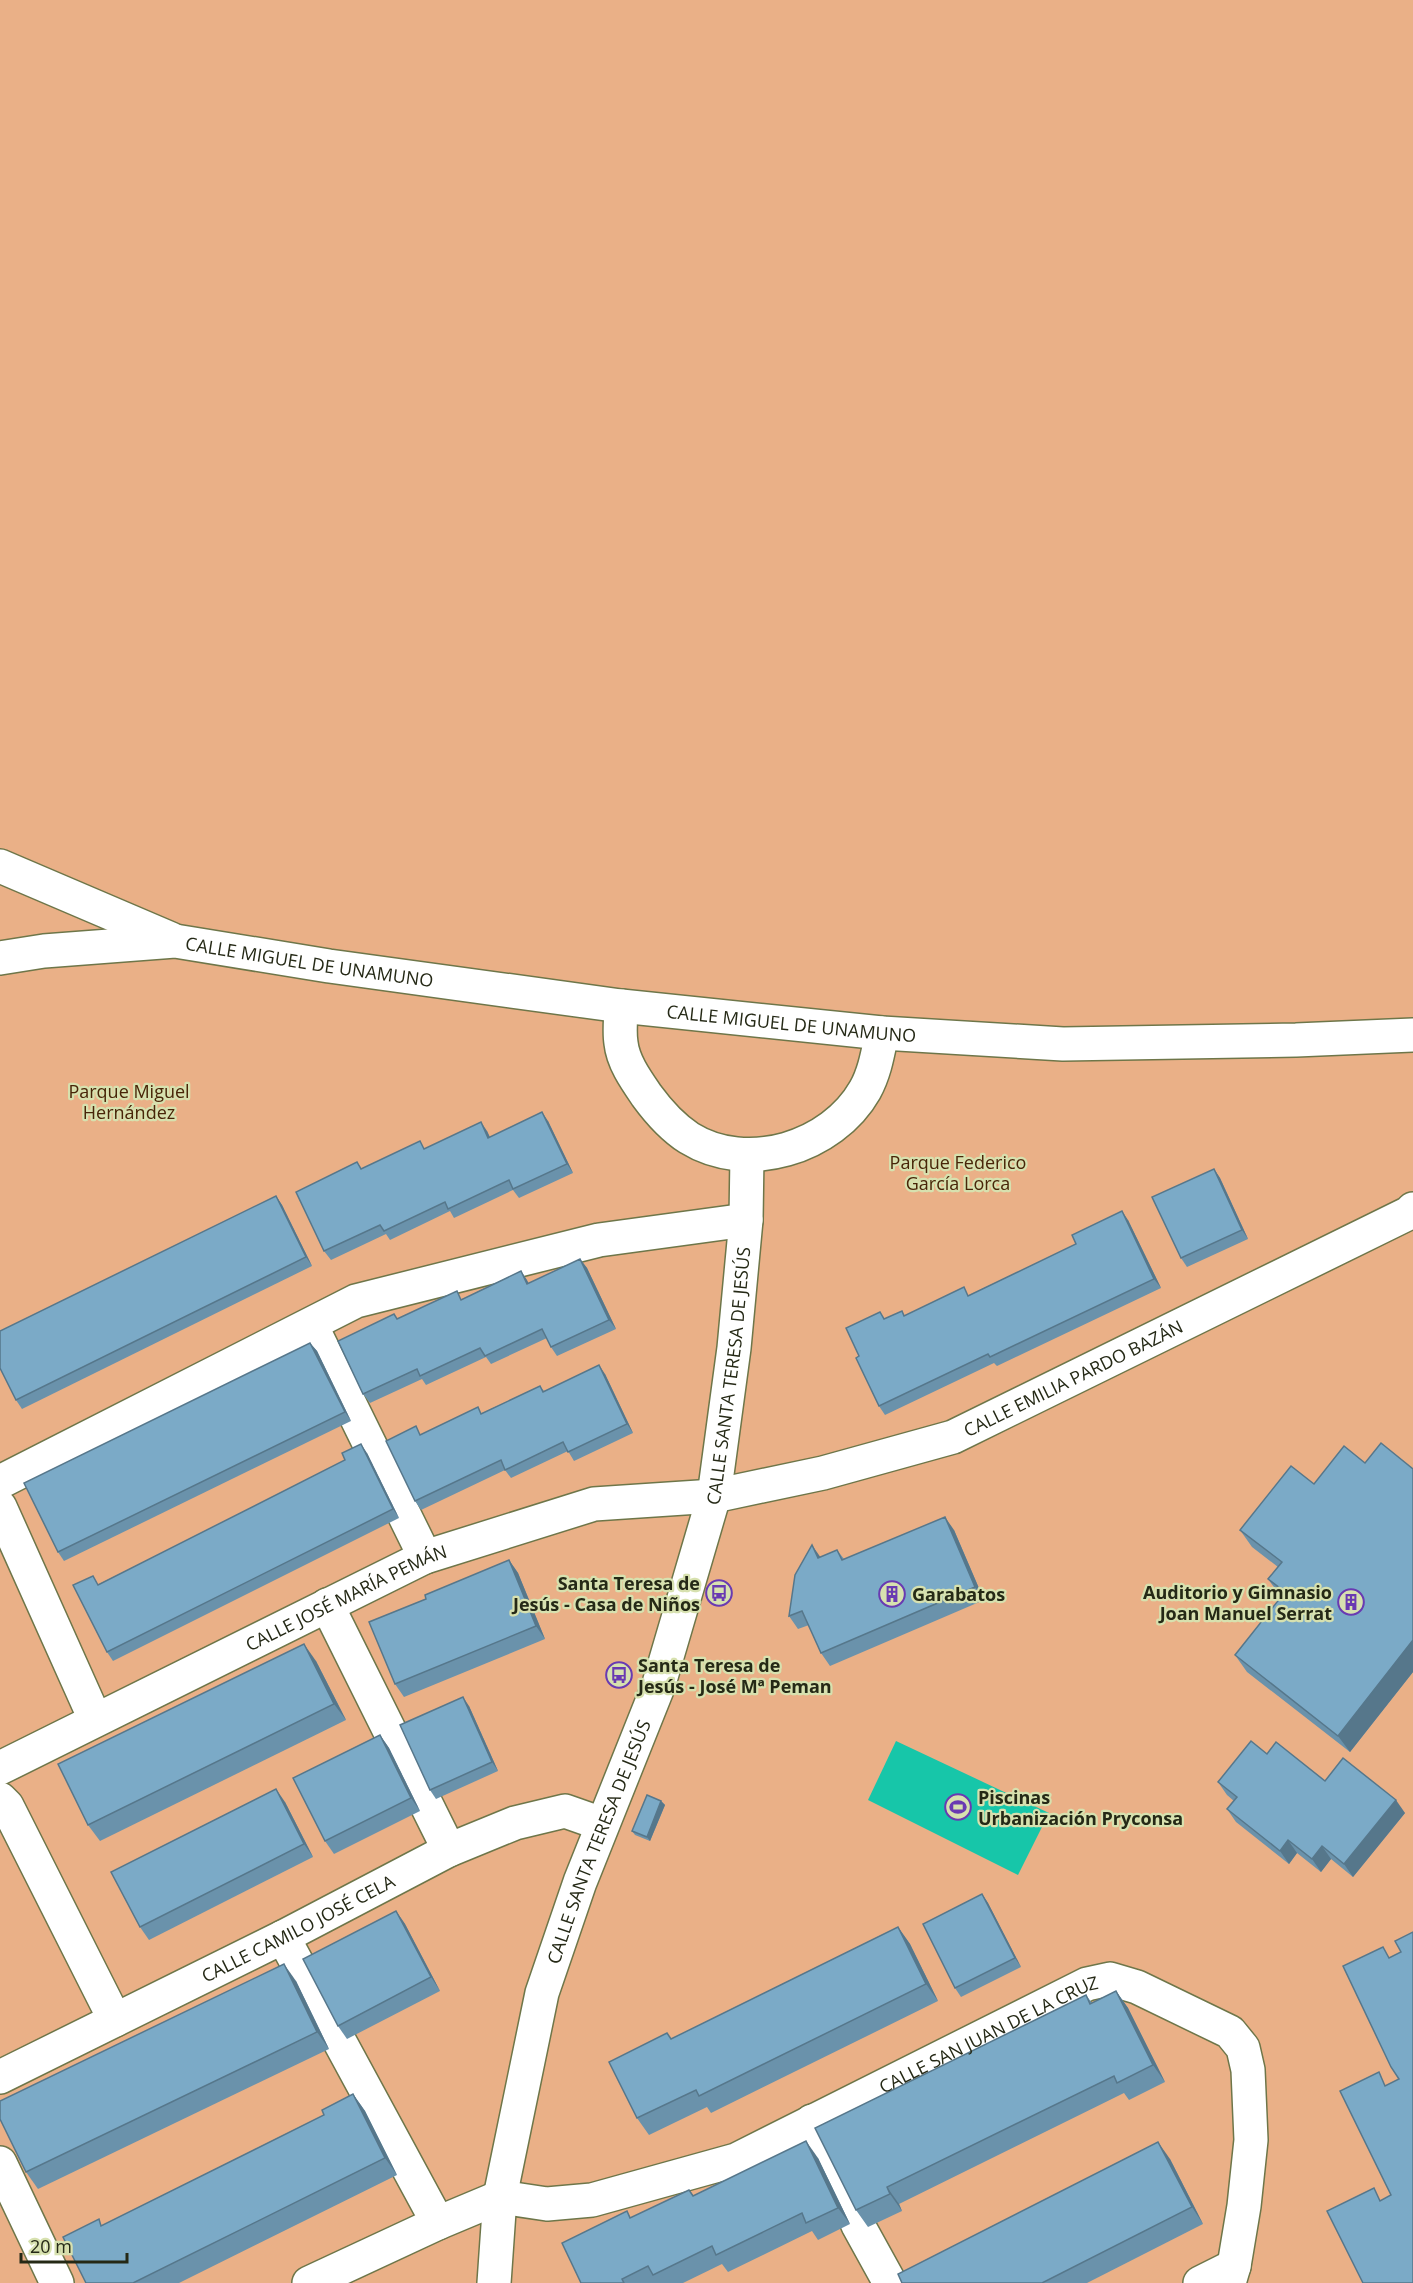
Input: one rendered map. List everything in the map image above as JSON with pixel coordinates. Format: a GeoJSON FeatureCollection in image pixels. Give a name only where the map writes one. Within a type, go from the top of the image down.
{"type":"FeatureCollection","features":[{"type":"Feature","properties":{"kind":"street"},"geometry":{"type":"LineString","coordinates":[[0,866],[175,941]]}},
{"type":"Feature","properties":{"kind":"street"},"geometry":{"type":"LineString","coordinates":[[0,958],[44,951],[175,941]]}},
{"type":"Feature","properties":{"kind":"street","name":"CALLE MIGUEL DE UNAMUNO"},"geometry":{"type":"LineString","coordinates":[[175,941],[329,966],[621,1006],[882,1033],[1063,1044],[1413,1035]]}},
{"type":"Feature","properties":{"kind":"street"},"geometry":{"type":"LineString","coordinates":[[621,1006],[621,1044],[633,1076],[659,1112],[689,1138],[720,1150],[747,1155],[779,1152],[816,1138],[845,1115],[865,1090],[877,1060],[882,1033]]}},
{"type":"Feature","properties":{"kind":"street","name":"CALLE SANTA TERESA DE JESÚS"},"geometry":{"type":"LineString","coordinates":[[494,2283],[500,2198],[542,1994],[580,1882],[658,1687],[714,1496],[734,1348],[746,1220],[747,1155]]}},
{"type":"Feature","properties":{"kind":"street","name":"CALLE EMILIA PARDO BAZÁN"},"geometry":{"type":"LineString","coordinates":[[714,1496],[823,1473],[953,1437],[1388,1224],[1413,1209]]}},
{"type":"Feature","properties":{"kind":"street"},"geometry":{"type":"LineString","coordinates":[[0,1482],[356,1302],[599,1240],[746,1220]]}},
{"type":"Feature","properties":{"kind":"street"},"geometry":{"type":"LineString","coordinates":[[311,1325],[425,1557]]}},
{"type":"Feature","properties":{"kind":"street","name":"CALLE JOSÉ MARÍA PEMÁN"},"geometry":{"type":"LineString","coordinates":[[0,1768],[425,1557],[594,1504],[714,1496]]}},
{"type":"Feature","properties":{"kind":"street"},"geometry":{"type":"LineString","coordinates":[[0,1507],[95,1719]]}},
{"type":"Feature","properties":{"kind":"street"},"geometry":{"type":"LineString","coordinates":[[327,1605],[449,1850]]}},
{"type":"Feature","properties":{"kind":"street"},"geometry":{"type":"LineString","coordinates":[[0,1799],[7,1806],[115,2020]]}},
{"type":"Feature","properties":{"kind":"street","name":"CALLE CAMILO JOSÉ CELA"},"geometry":{"type":"LineString","coordinates":[[0,2077],[283,1937],[449,1850],[515,1823],[565,1811],[602,1824]]}},
{"type":"Feature","properties":{"kind":"street"},"geometry":{"type":"LineString","coordinates":[[283,1937],[438,2223]]}},
{"type":"Feature","properties":{"kind":"street","name":"CALLE SAN JUAN DE LA CRUZ"},"geometry":{"type":"LineString","coordinates":[[500,2198],[547,2204],[592,2200],[736,2160],[1087,1984],[1110,1979],[1137,1987],[1230,2032],[1243,2048],[1248,2070],[1251,2140],[1244,2206],[1231,2275]]}},
{"type":"Feature","properties":{"kind":"street"},"geometry":{"type":"LineString","coordinates":[[812,2121],[858,2225],[890,2283]]}},
{"type":"Feature","properties":{"kind":"street"},"geometry":{"type":"LineString","coordinates":[[0,2163],[57,2283]]}},
{"type":"Feature","properties":{"kind":"street"},"geometry":{"type":"LineString","coordinates":[[309,2283],[438,2223],[500,2198]]}},
{"type":"Feature","properties":{"kind":"street"},"geometry":{"type":"LineString","coordinates":[[1200,2283],[1231,2275]]}},
{"type":"Feature","properties":{"kind":"green space"},"geometry":{"type":"Polygon","coordinates":[[[0,0],[1413,0],[1413,2283],[0,2283],[0,0]]]}},
{"type":"Feature","properties":{"kind":"water","name":"Piscinas Urbanización Pryconsa"},"geometry":{"type":"Polygon","coordinates":[[[896,1741],[1049,1813],[1018,1875],[868,1800],[896,1741]]]}},
{"type":"Feature","properties":{"kind":"building"},"geometry":{"type":"Polygon","coordinates":[[[542,1112],[567,1164],[513,1189],[509,1180],[448,1209],[445,1202],[384,1231],[380,1225],[324,1251],[296,1192],[357,1162],[361,1169],[420,1141],[424,1149],[481,1122],[488,1138],[542,1112]]]}},
{"type":"Feature","properties":{"kind":"building"},"geometry":{"type":"Polygon","coordinates":[[[1214,1169],[1242,1230],[1181,1258],[1152,1197],[1214,1169]]]}},
{"type":"Feature","properties":{"kind":"building"},"geometry":{"type":"Polygon","coordinates":[[[276,1196],[306,1257],[16,1400],[0,1368],[0,1331],[276,1196]]]}},
{"type":"Feature","properties":{"kind":"building"},"geometry":{"type":"Polygon","coordinates":[[[1122,1211],[1154,1279],[990,1357],[988,1354],[879,1406],[856,1358],[859,1356],[846,1328],[880,1312],[884,1319],[902,1311],[904,1316],[964,1287],[968,1296],[1076,1244],[1072,1235],[1122,1211]]]}},
{"type":"Feature","properties":{"kind":"building"},"geometry":{"type":"Polygon","coordinates":[[[580,1259],[609,1320],[551,1347],[542,1329],[485,1356],[480,1348],[420,1376],[417,1369],[363,1394],[338,1341],[394,1314],[397,1319],[457,1291],[461,1300],[521,1271],[527,1284],[580,1259]]]}},
{"type":"Feature","properties":{"kind":"building"},"geometry":{"type":"Polygon","coordinates":[[[310,1343],[345,1412],[58,1552],[24,1483],[310,1343]]]}},
{"type":"Feature","properties":{"kind":"building"},"geometry":{"type":"Polygon","coordinates":[[[599,1365],[627,1424],[568,1452],[563,1442],[505,1470],[501,1460],[415,1501],[386,1441],[416,1426],[420,1435],[478,1407],[481,1414],[540,1386],[543,1392],[599,1365]]]}},
{"type":"Feature","properties":{"kind":"building","name":"Auditorio y Gimnasio Joan Manuel Serrat"},"geometry":{"type":"Polygon","coordinates":[[[1381,1443],[1413,1469],[1413,1640],[1338,1736],[1235,1655],[1285,1592],[1268,1579],[1282,1562],[1240,1530],[1291,1466],[1314,1484],[1344,1446],[1365,1463],[1381,1443]]]}},
{"type":"Feature","properties":{"kind":"building"},"geometry":{"type":"Polygon","coordinates":[[[361,1444],[393,1509],[107,1652],[73,1585],[93,1576],[98,1585],[345,1460],[342,1453],[361,1444]]]}},
{"type":"Feature","properties":{"kind":"building","name":"Garabatos"},"geometry":{"type":"Polygon","coordinates":[[[945,1517],[975,1587],[821,1653],[802,1611],[789,1616],[795,1575],[812,1545],[818,1558],[837,1550],[842,1560],[945,1517]]]}},
{"type":"Feature","properties":{"kind":"building"},"geometry":{"type":"Polygon","coordinates":[[[509,1560],[536,1626],[395,1684],[369,1622],[426,1599],[425,1595],[509,1560]]]}},
{"type":"Feature","properties":{"kind":"building"},"geometry":{"type":"Polygon","coordinates":[[[304,1644],[334,1704],[88,1825],[58,1764],[304,1644]]]}},
{"type":"Feature","properties":{"kind":"building"},"geometry":{"type":"Polygon","coordinates":[[[463,1697],[492,1762],[430,1790],[400,1725],[463,1697]]]}},
{"type":"Feature","properties":{"kind":"building"},"geometry":{"type":"Polygon","coordinates":[[[380,1735],[411,1798],[325,1841],[293,1778],[380,1735]]]}},
{"type":"Feature","properties":{"kind":"building"},"geometry":{"type":"Polygon","coordinates":[[[1251,1741],[1267,1754],[1276,1742],[1325,1781],[1343,1758],[1396,1800],[1344,1864],[1322,1846],[1312,1859],[1288,1840],[1280,1851],[1227,1809],[1237,1797],[1218,1782],[1251,1741]]]}},
{"type":"Feature","properties":{"kind":"building"},"geometry":{"type":"Polygon","coordinates":[[[276,1789],[304,1844],[140,1927],[111,1872],[276,1789]]]}},
{"type":"Feature","properties":{"kind":"building"},"geometry":{"type":"Polygon","coordinates":[[[647,1795],[661,1801],[647,1837],[632,1831],[647,1795]]]}},
{"type":"Feature","properties":{"kind":"building"},"geometry":{"type":"Polygon","coordinates":[[[982,1894],[1015,1958],[955,1988],[923,1924],[982,1894]]]}},
{"type":"Feature","properties":{"kind":"building"},"geometry":{"type":"Polygon","coordinates":[[[396,1911],[431,1977],[338,2026],[303,1959],[396,1911]]]}},
{"type":"Feature","properties":{"kind":"building"},"geometry":{"type":"Polygon","coordinates":[[[898,1927],[926,1984],[699,2096],[696,2090],[637,2118],[609,2062],[667,2033],[671,2039],[898,1927]]]}},
{"type":"Feature","properties":{"kind":"building"},"geometry":{"type":"Polygon","coordinates":[[[1413,1932],[1413,2283],[1363,2283],[1327,2211],[1374,2188],[1380,2201],[1391,2195],[1340,2091],[1379,2072],[1385,2086],[1399,2079],[1391,2067],[1343,1966],[1383,1947],[1389,1958],[1401,1952],[1395,1941],[1413,1932]]]}},
{"type":"Feature","properties":{"kind":"building"},"geometry":{"type":"Polygon","coordinates":[[[284,1964],[317,2032],[26,2172],[0,2119],[0,2101],[284,1964]]]}},
{"type":"Feature","properties":{"kind":"building"},"geometry":{"type":"Polygon","coordinates":[[[1116,1991],[1153,2065],[1117,2083],[1114,2076],[887,2187],[890,2194],[856,2210],[815,2128],[1086,1995],[1090,2004],[1116,1991]]]}},
{"type":"Feature","properties":{"kind":"building"},"geometry":{"type":"Polygon","coordinates":[[[353,2094],[385,2158],[133,2283],[86,2283],[63,2237],[99,2219],[101,2226],[324,2115],[322,2110],[353,2094]]]}},
{"type":"Feature","properties":{"kind":"building"},"geometry":{"type":"Polygon","coordinates":[[[806,2141],[838,2208],[806,2223],[802,2213],[716,2255],[712,2246],[653,2275],[648,2266],[622,2279],[624,2283],[581,2283],[562,2243],[627,2211],[630,2218],[689,2190],[693,2196],[806,2141]]]}},
{"type":"Feature","properties":{"kind":"building"},"geometry":{"type":"Polygon","coordinates":[[[1158,2142],[1192,2207],[1042,2283],[902,2283],[898,2274],[1158,2142]]]}},
{"type":"Feature","properties":{"kind":"place","name":"Santa Teresa de Jesús - Casa de Niños"},"geometry":{"type":"Point","coordinates":[719,1593]}},
{"type":"Feature","properties":{"kind":"place","name":"Garabatos"},"geometry":{"type":"Point","coordinates":[892,1594]}},
{"type":"Feature","properties":{"kind":"place","name":"Auditorio y Gimnasio Joan Manuel Serrat"},"geometry":{"type":"Point","coordinates":[1351,1602]}},
{"type":"Feature","properties":{"kind":"place","name":"Santa Teresa de Jesús - José Mª Peman"},"geometry":{"type":"Point","coordinates":[619,1675]}},
{"type":"Feature","properties":{"kind":"place","name":"Piscinas Urbanización Pryconsa"},"geometry":{"type":"Point","coordinates":[958,1807]}},
{"type":"Feature","properties":{"kind":"park label","name":"Parque Miguel Hernández"},"geometry":{"type":"Point","coordinates":[129,1101]}},
{"type":"Feature","properties":{"kind":"park label","name":"Parque Federico García Lorca"},"geometry":{"type":"Point","coordinates":[958,1172]}}]}
